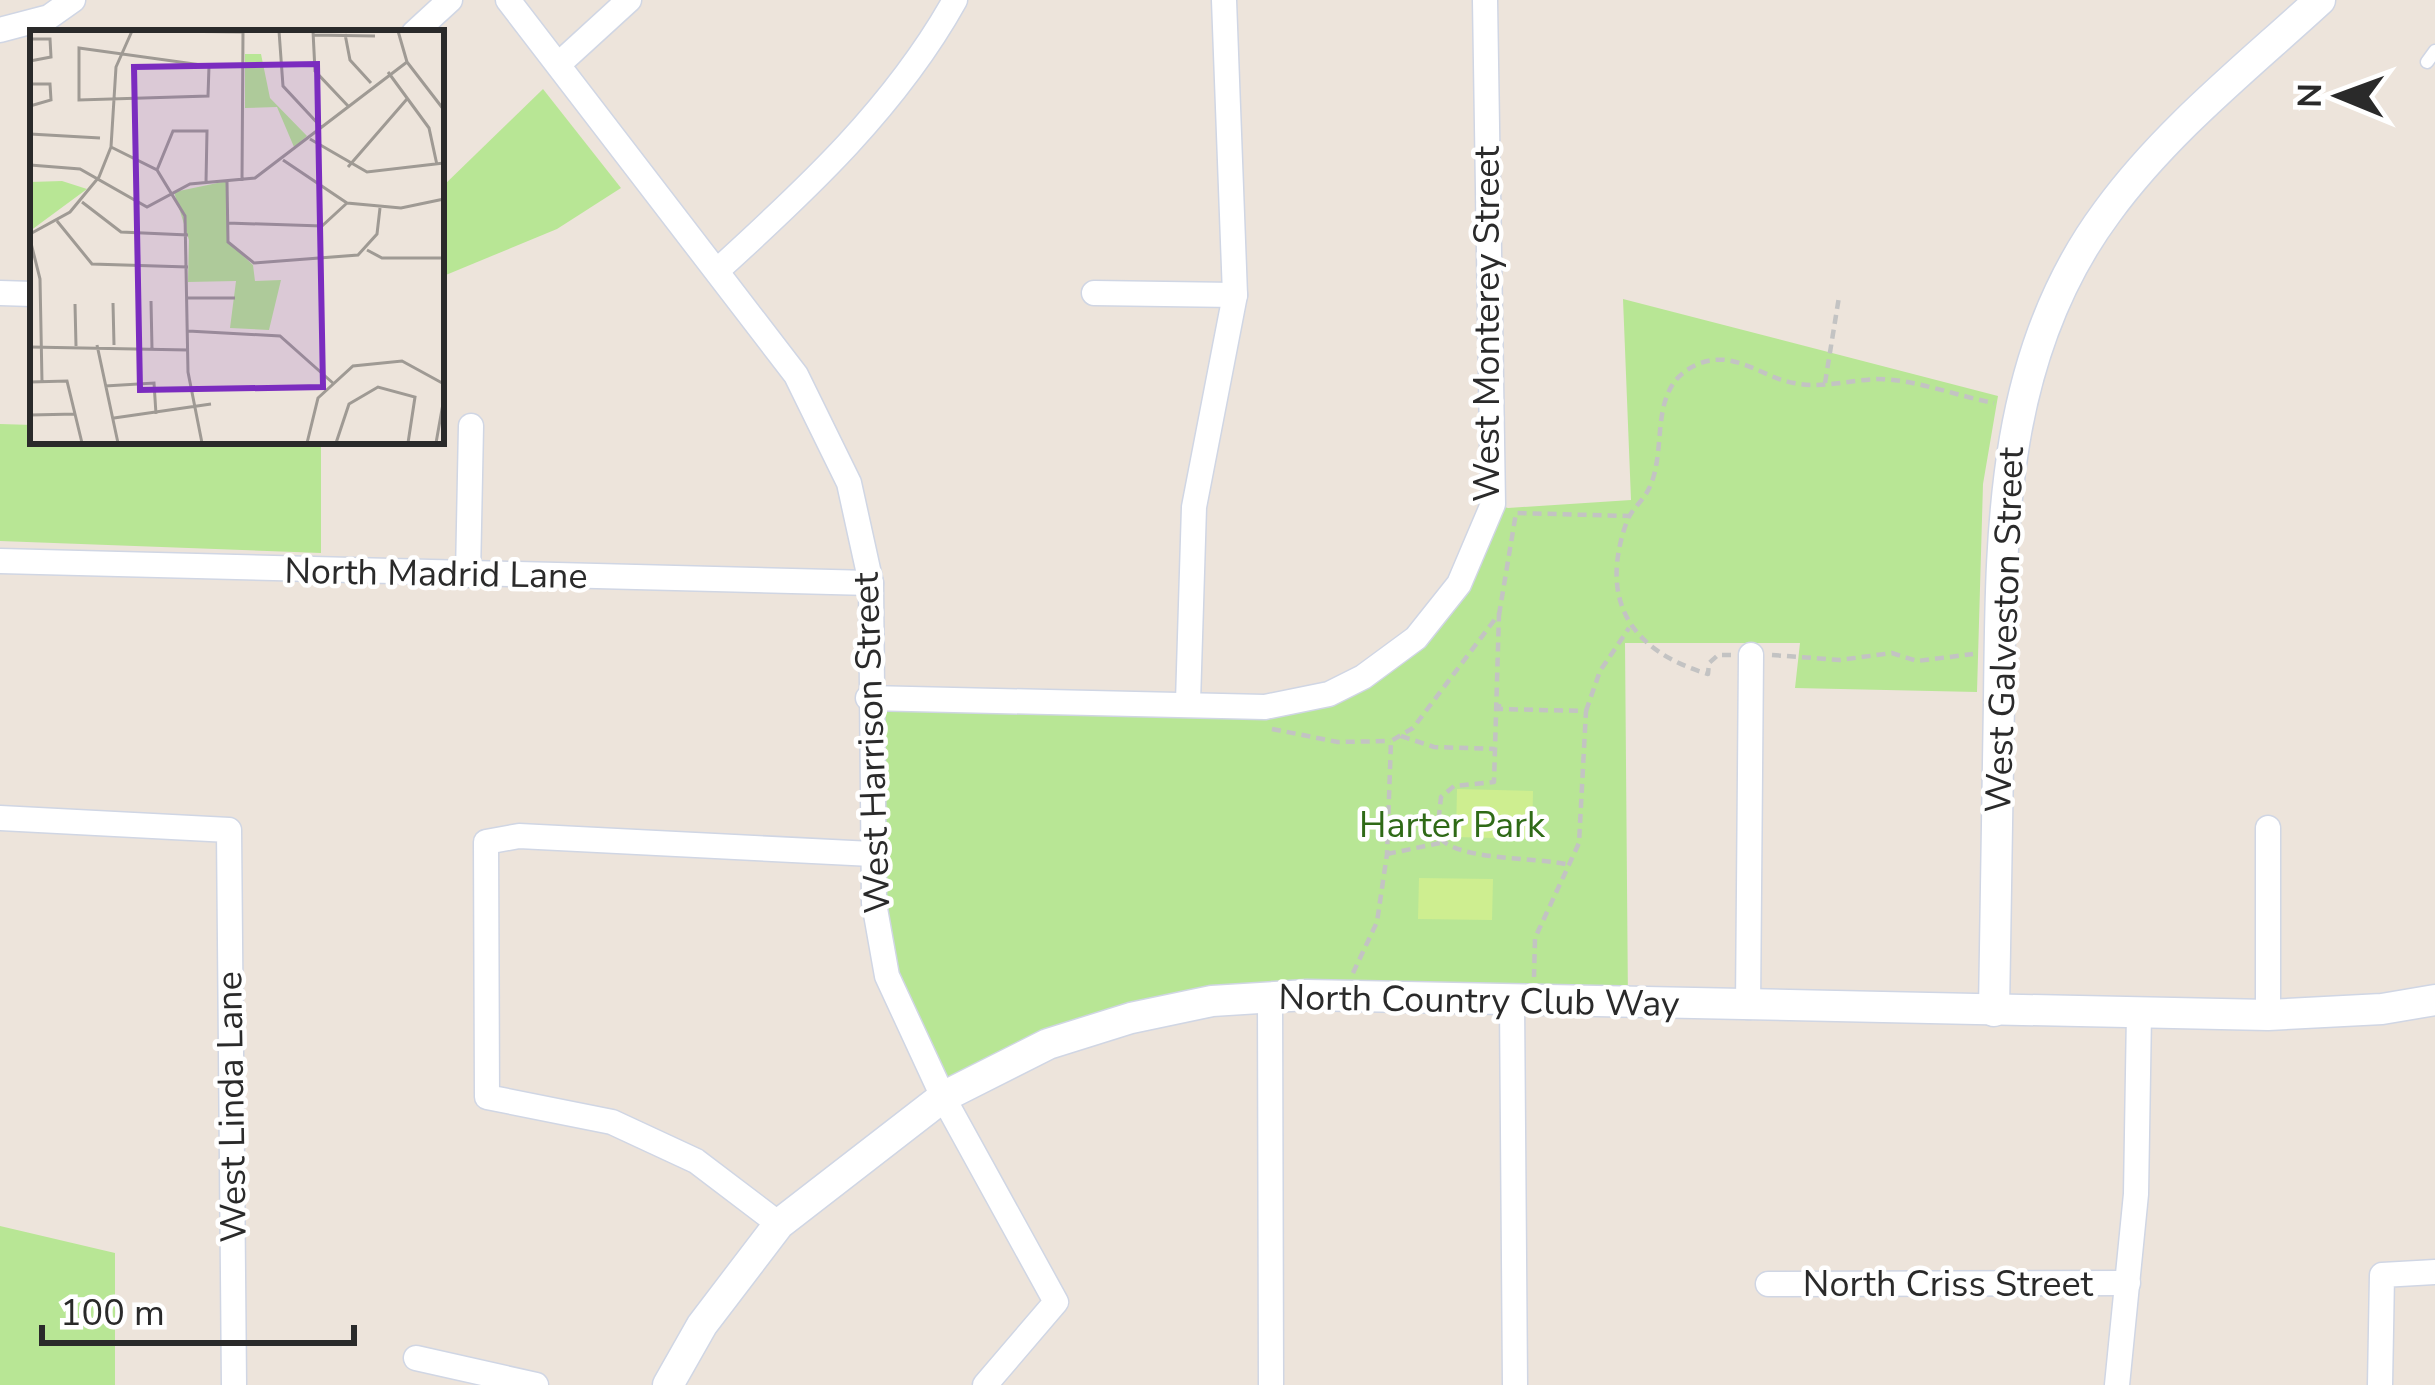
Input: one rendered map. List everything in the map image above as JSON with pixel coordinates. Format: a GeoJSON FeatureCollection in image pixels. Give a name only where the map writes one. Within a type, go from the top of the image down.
{"type":"FeatureCollection","features":[{"type":"Feature","properties":{"kind":"street"},"geometry":{"type":"LineString","coordinates":[[0,30],[49,17],[73,0]]}},
{"type":"Feature","properties":{"kind":"street"},"geometry":{"type":"LineString","coordinates":[[417,30],[450,0]]}},
{"type":"Feature","properties":{"kind":"street","name":"West Harrison Street"},"geometry":{"type":"LineString","coordinates":[[508,0],[796,375],[841,465],[871,583],[872,854],[874,903],[887,976],[943,1097],[1056,1302],[985,1385]]}},
{"type":"Feature","properties":{"kind":"street"},"geometry":{"type":"LineString","coordinates":[[560,64],[629,0]]}},
{"type":"Feature","properties":{"kind":"street"},"geometry":{"type":"LineString","coordinates":[[718,268],[835,163],[932,43],[956,0]]}},
{"type":"Feature","properties":{"kind":"street"},"geometry":{"type":"LineString","coordinates":[[1188,702],[1194,507],[1235,295],[1224,0]]}},
{"type":"Feature","properties":{"kind":"street","name":"West Monterey Street"},"geometry":{"type":"LineString","coordinates":[[868,698],[1264,707],[1329,694],[1363,677],[1416,638],[1459,584],[1492,504],[1485,0]]}},
{"type":"Feature","properties":{"kind":"street","name":"West Galveston Street"},"geometry":{"type":"LineString","coordinates":[[1994,1011],[2002,524],[2023,390],[2053,308],[2104,214],[2164,145],[2320,0]]}},
{"type":"Feature","properties":{"kind":"street"},"geometry":{"type":"LineString","coordinates":[[1094,292],[1235,295]]}},
{"type":"Feature","properties":{"kind":"street"},"geometry":{"type":"LineString","coordinates":[[0,293],[30,294]]}},
{"type":"Feature","properties":{"kind":"street"},"geometry":{"type":"LineString","coordinates":[[468,575],[471,426]]}},
{"type":"Feature","properties":{"kind":"street","name":"North Madrid Lane"},"geometry":{"type":"LineString","coordinates":[[0,561],[871,583]]}},
{"type":"Feature","properties":{"kind":"street"},"geometry":{"type":"LineString","coordinates":[[1748,1007],[1751,655]]}},
{"type":"Feature","properties":{"kind":"street","name":"West Linda Lane"},"geometry":{"type":"LineString","coordinates":[[0,818],[229,830],[234,1385]]}},
{"type":"Feature","properties":{"kind":"street"},"geometry":{"type":"LineString","coordinates":[[2268,1015],[2269,828]]}},
{"type":"Feature","properties":{"kind":"street"},"geometry":{"type":"LineString","coordinates":[[779,1224],[696,1161],[612,1121],[487,1097],[486,842],[519,836],[872,854]]}},
{"type":"Feature","properties":{"kind":"street"},"geometry":{"type":"LineString","coordinates":[[1270,995],[1271,1385]]}},
{"type":"Feature","properties":{"kind":"street","name":"North Country Club Way"},"geometry":{"type":"LineString","coordinates":[[668,1385],[703,1325],[779,1224],[943,1097],[1048,1044],[1131,1018],[1270,995],[2268,1015],[2382,1009],[2435,1000]]}},
{"type":"Feature","properties":{"kind":"street"},"geometry":{"type":"LineString","coordinates":[[1512,1002],[1515,1385]]}},
{"type":"Feature","properties":{"kind":"street"},"geometry":{"type":"LineString","coordinates":[[2117,1385],[2136,1194],[2139,1013]]}},
{"type":"Feature","properties":{"kind":"street"},"geometry":{"type":"LineString","coordinates":[[2380,1385],[2382,1275],[2435,1272]]}},
{"type":"Feature","properties":{"kind":"street","name":"North Criss Street"},"geometry":{"type":"LineString","coordinates":[[1768,1284],[2128,1283]]}},
{"type":"Feature","properties":{"kind":"street"},"geometry":{"type":"LineString","coordinates":[[416,1358],[536,1385]]}},
{"type":"Feature","properties":{"kind":"path"},"geometry":{"type":"LineString","coordinates":[[1825,383],[1839,297]]}},
{"type":"Feature","properties":{"kind":"path"},"geometry":{"type":"LineString","coordinates":[[1973,654],[1917,661],[1892,653],[1840,660],[1718,655],[1708,663],[1708,674],[1662,657],[1629,628],[1618,600],[1629,516],[1647,500],[1658,458],[1662,402],[1676,378],[1699,363],[1727,358],[1795,384],[1881,379],[1994,403]]}},
{"type":"Feature","properties":{"kind":"path"},"geometry":{"type":"LineString","coordinates":[[1570,865],[1490,852],[1463,855],[1436,834],[1441,796],[1454,786],[1494,782],[1499,614],[1516,513],[1629,516]]}},
{"type":"Feature","properties":{"kind":"path"},"geometry":{"type":"LineString","coordinates":[[1499,614],[1499,709],[1586,711]]}},
{"type":"Feature","properties":{"kind":"path"},"geometry":{"type":"LineString","coordinates":[[1266,728],[1338,742],[1390,741],[1436,702],[1499,614]]}},
{"type":"Feature","properties":{"kind":"path"},"geometry":{"type":"LineString","coordinates":[[1534,978],[1535,938],[1570,865],[1584,813],[1586,711],[1600,671],[1629,628]]}},
{"type":"Feature","properties":{"kind":"path"},"geometry":{"type":"LineString","coordinates":[[1400,736],[1434,747],[1495,749]]}},
{"type":"Feature","properties":{"kind":"path"},"geometry":{"type":"LineString","coordinates":[[1353,973],[1377,922],[1387,854],[1390,741]]}},
{"type":"Feature","properties":{"kind":"path"},"geometry":{"type":"LineString","coordinates":[[1387,854],[1441,842]]}},
{"type":"Feature","properties":{"kind":"green space"},"geometry":{"type":"Polygon","coordinates":[[[543,89],[621,188],[557,229],[444,276],[444,185],[543,89]]]}},
{"type":"Feature","properties":{"kind":"green space","name":"Harter Park"},"geometry":{"type":"Polygon","coordinates":[[[1623,299],[1998,396],[1983,484],[1977,692],[1795,688],[1800,643],[1625,643],[1628,1005],[1212,1001],[943,1097],[887,976],[868,698],[1298,701],[1416,638],[1493,504],[1508,508],[1631,500],[1623,299]]]}},
{"type":"Feature","properties":{"kind":"green space"},"geometry":{"type":"Polygon","coordinates":[[[0,424],[30,425],[30,444],[321,444],[321,553],[0,541],[0,424]]]}},
{"type":"Feature","properties":{"kind":"green space"},"geometry":{"type":"Polygon","coordinates":[[[1457,789],[1533,791],[1532,839],[1456,837],[1457,789]]]}},
{"type":"Feature","properties":{"kind":"green space"},"geometry":{"type":"Polygon","coordinates":[[[1419,878],[1493,879],[1492,920],[1418,919],[1419,878]]]}},
{"type":"Feature","properties":{"kind":"green space"},"geometry":{"type":"Polygon","coordinates":[[[0,1226],[115,1253],[115,1385],[0,1385],[0,1226]]]}}]}
